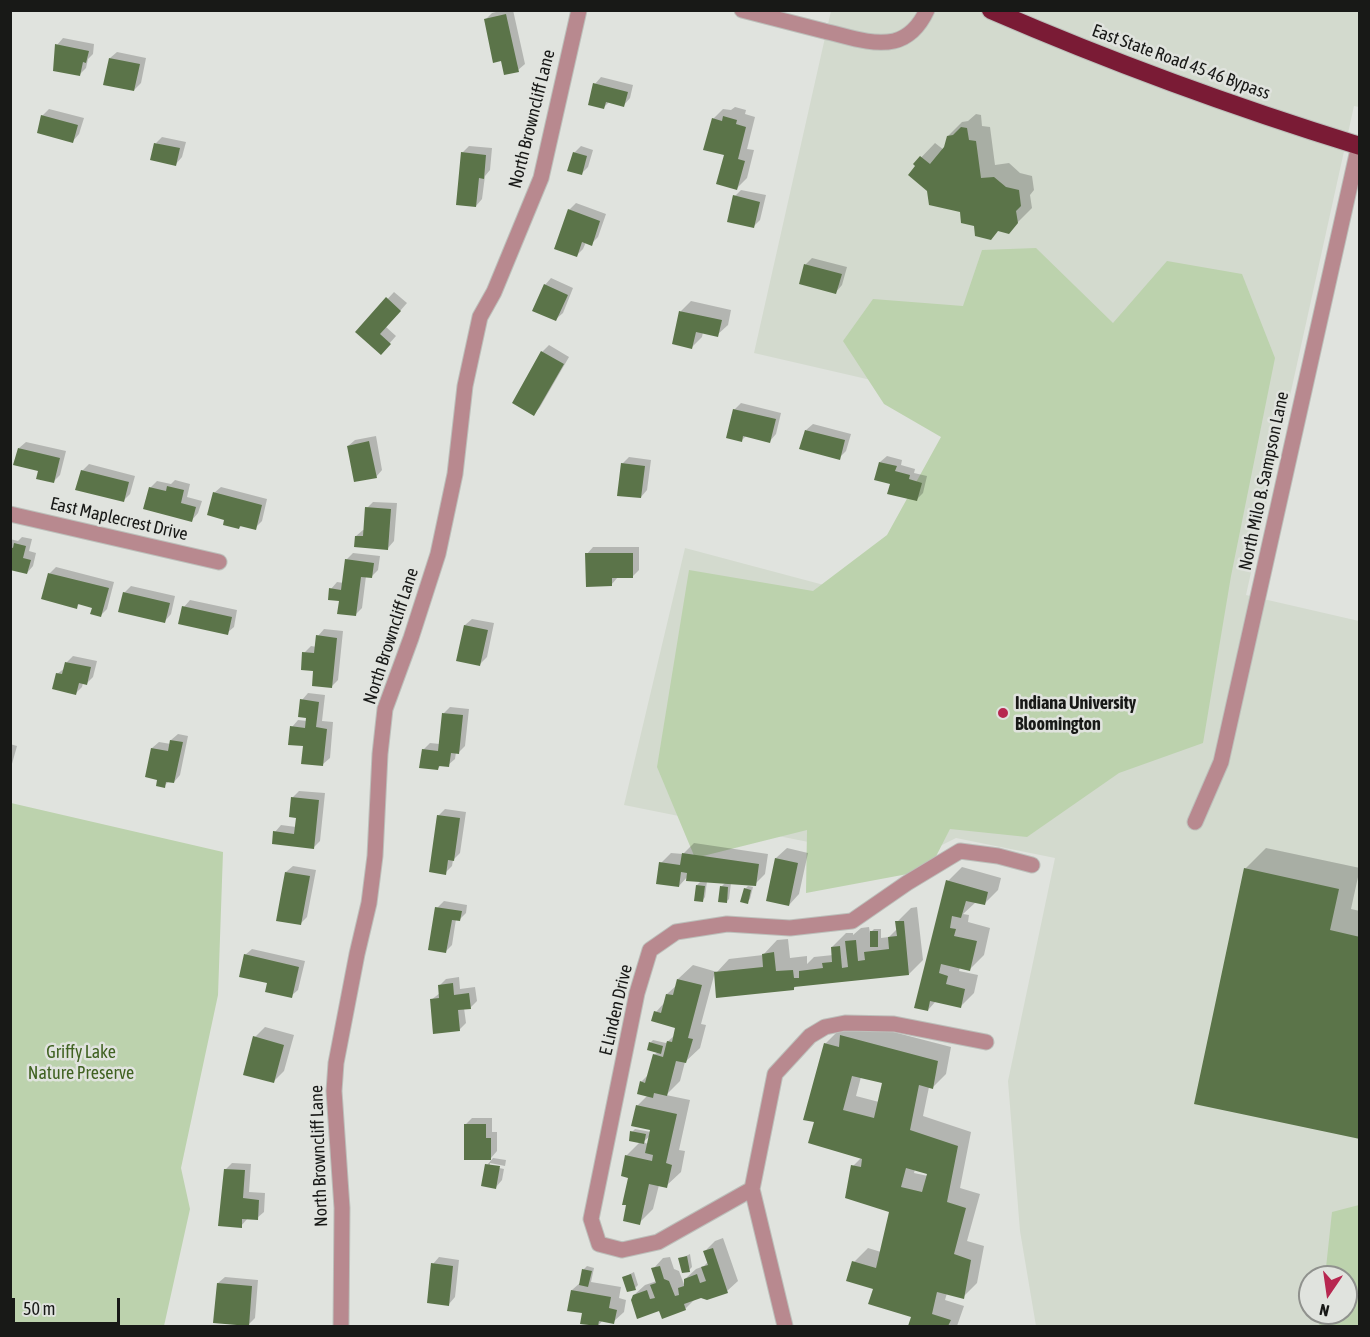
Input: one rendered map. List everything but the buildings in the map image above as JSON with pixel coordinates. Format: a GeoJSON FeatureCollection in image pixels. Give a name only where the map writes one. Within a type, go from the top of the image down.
{"type":"FeatureCollection","features":[{"type":"Feature","properties":{"kind":"highway","name":"East State Road 45 46 Bypass"},"geometry":{"type":"LineString","coordinates":[[991,10],[1081,48],[1202,94],[1359,146]]}},
{"type":"Feature","properties":{"kind":"street","name":"North Browncliff Lane"},"geometry":{"type":"LineString","coordinates":[[341,1326],[342,1208],[334,1091],[336,1063],[369,903],[375,856],[380,754],[385,709],[438,554],[455,474],[465,386],[480,317],[494,292],[541,178],[579,10]]}},
{"type":"Feature","properties":{"kind":"street"},"geometry":{"type":"LineString","coordinates":[[742,10],[848,37],[883,42],[894,41],[910,33],[927,10]]}},
{"type":"Feature","properties":{"kind":"street","name":"North Milo B. Sampson Lane"},"geometry":{"type":"LineString","coordinates":[[1195,822],[1221,762],[1359,146]]}},
{"type":"Feature","properties":{"kind":"street","name":"East Maplecrest Drive"},"geometry":{"type":"LineString","coordinates":[[10,514],[219,562]]}},
{"type":"Feature","properties":{"kind":"street","name":"E Linden Drive"},"geometry":{"type":"LineString","coordinates":[[752,1189],[658,1242],[622,1250],[599,1244],[591,1219],[637,993],[650,950],[676,932],[727,924],[790,928],[852,921],[907,883],[960,851],[998,856],[1032,865]]}},
{"type":"Feature","properties":{"kind":"street"},"geometry":{"type":"LineString","coordinates":[[785,1326],[752,1189],[775,1074],[810,1036],[825,1027],[855,1023],[894,1024],[986,1042]]}},
{"type":"Feature","properties":{"kind":"shaded area","name":"Indiana University Bloomington"},"geometry":{"type":"Polygon","coordinates":[[[831,11],[1359,11],[1359,107],[1354,106],[1246,595],[1359,621],[1359,1326],[1036,1326],[1020,1231],[1008,1081],[1055,858],[956,838],[908,862],[624,805],[685,548],[944,617],[988,407],[754,353],[831,11]]]}},
{"type":"Feature","properties":{"kind":"green space"},"geometry":{"type":"Polygon","coordinates":[[[1036,248],[1113,323],[1167,261],[1242,274],[1275,358],[1231,576],[1203,743],[1119,773],[1027,837],[950,829],[929,870],[806,893],[807,830],[695,858],[657,767],[689,570],[813,591],[887,535],[941,437],[884,404],[843,341],[873,299],[963,306],[982,250],[1036,248]]]}},
{"type":"Feature","properties":{"kind":"green space","name":"Griffy Lake Nature Preserve"},"geometry":{"type":"Polygon","coordinates":[[[11,803],[223,852],[218,995],[181,1168],[190,1209],[164,1326],[11,1326],[11,803]]]}},
{"type":"Feature","properties":{"kind":"green space"},"geometry":{"type":"Polygon","coordinates":[[[1359,1205],[1359,1326],[1319,1326],[1358,1325],[1358,1265],[1326,1265],[1332,1212],[1359,1205]]]}},
{"type":"Feature","properties":{"kind":"place","name":"Indiana University Bloomington"},"geometry":{"type":"Point","coordinates":[1003,713]}}]}
